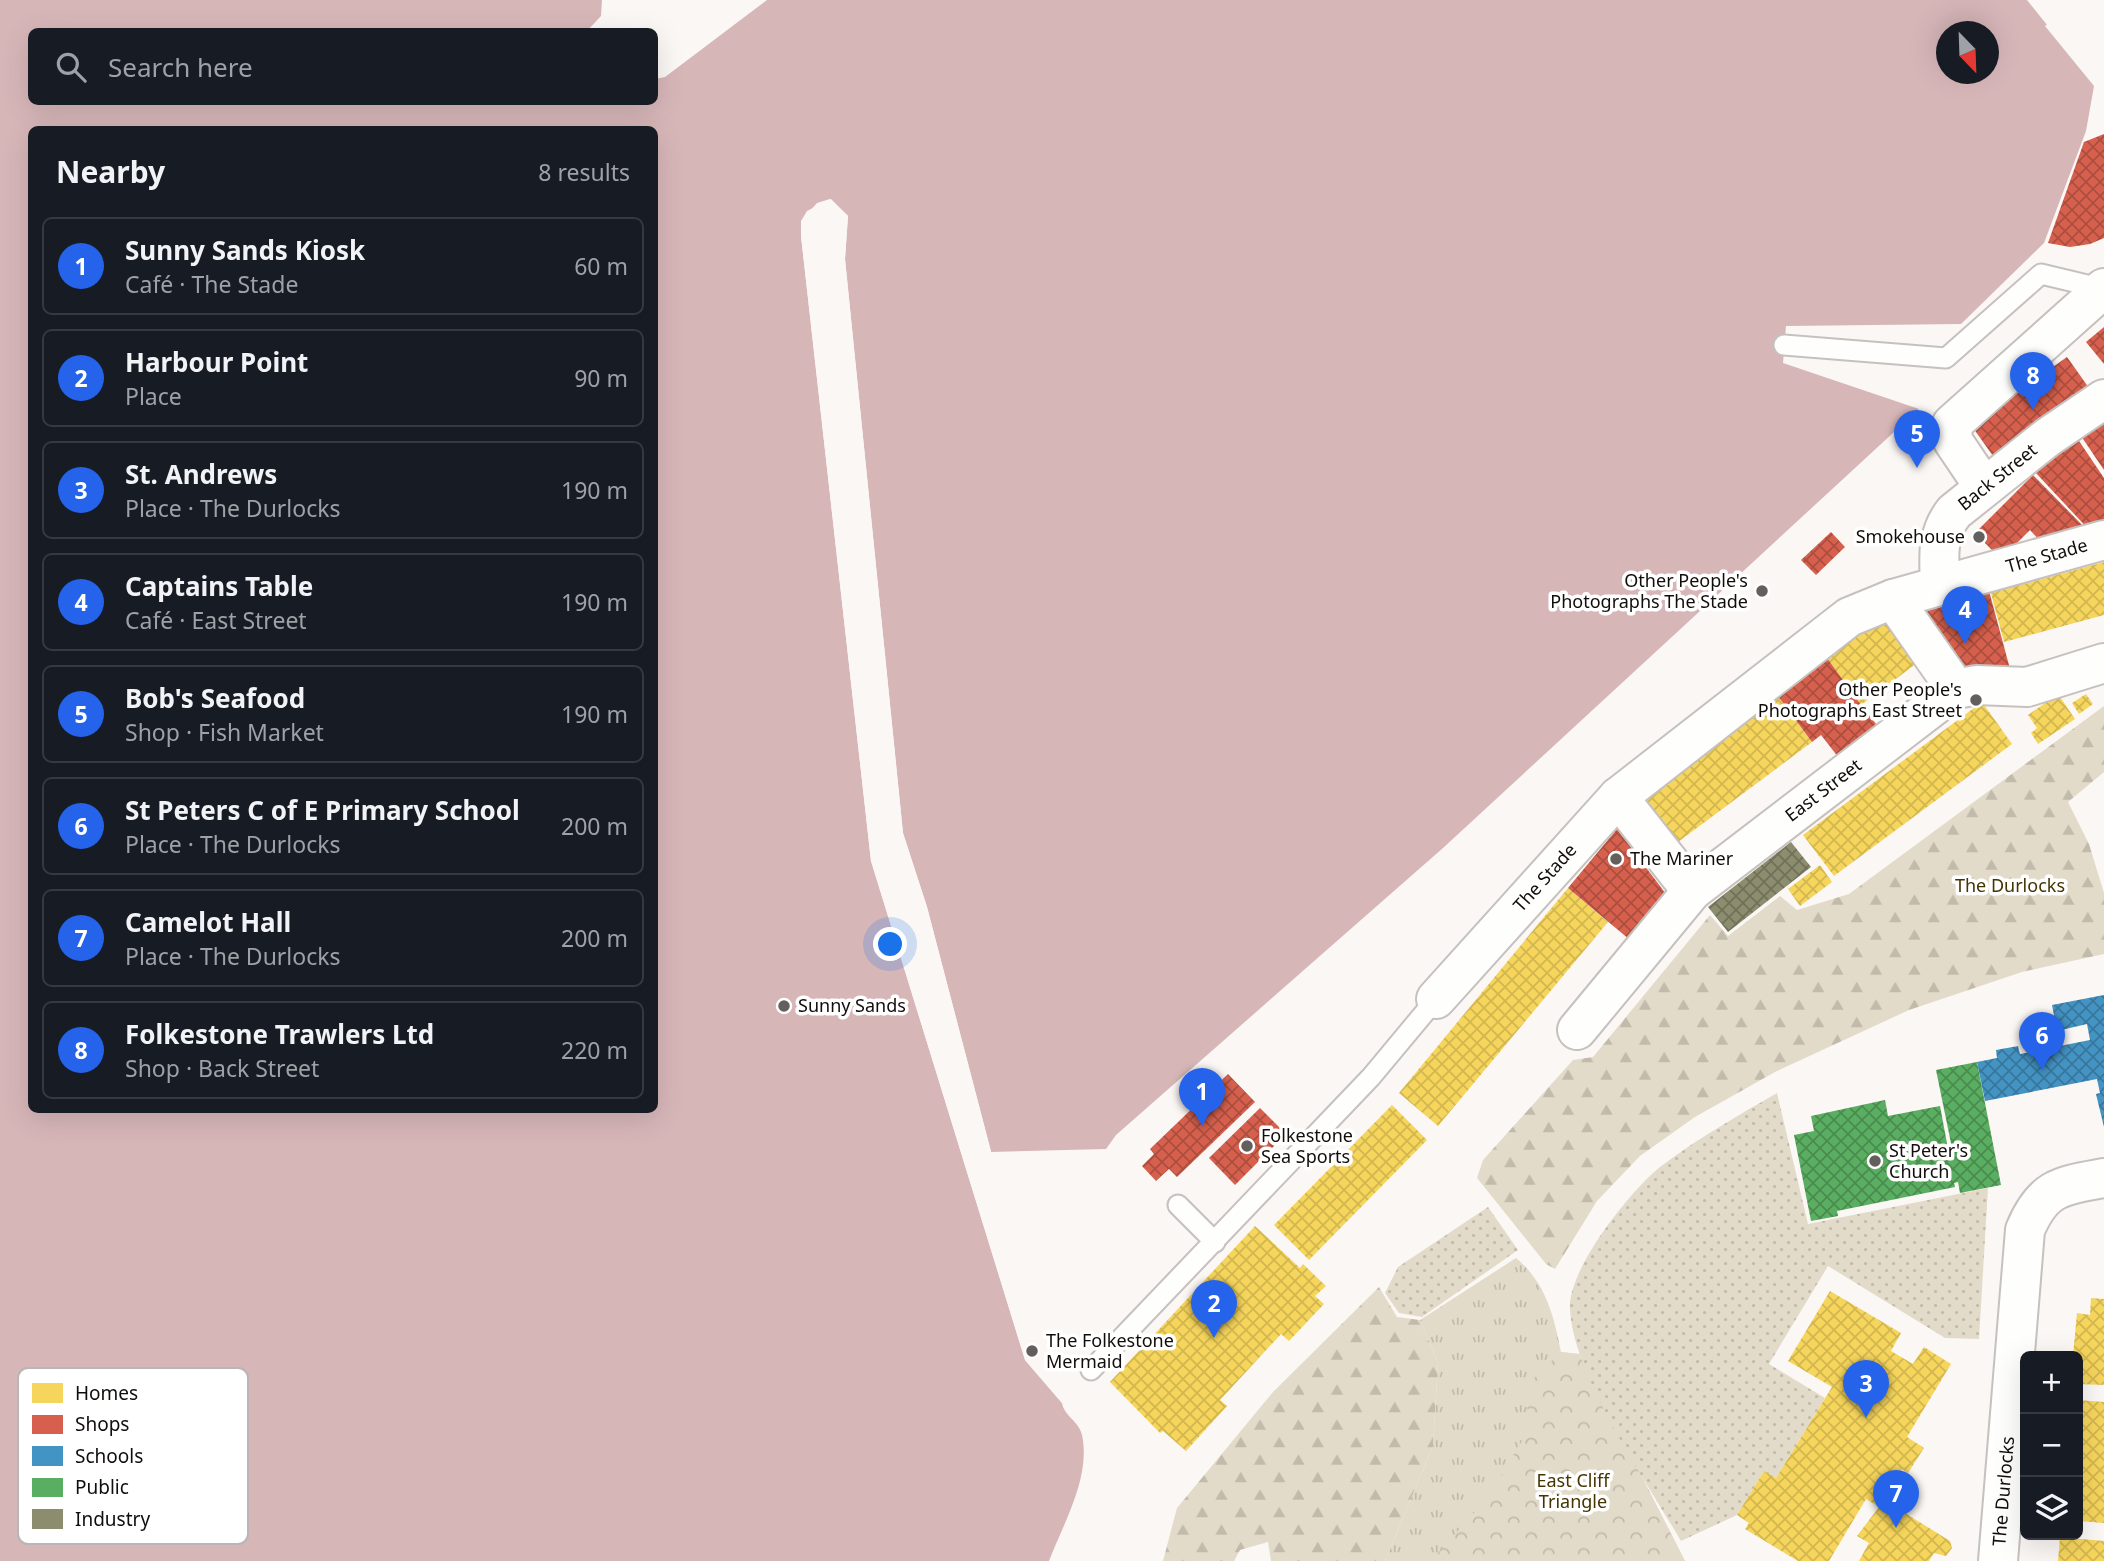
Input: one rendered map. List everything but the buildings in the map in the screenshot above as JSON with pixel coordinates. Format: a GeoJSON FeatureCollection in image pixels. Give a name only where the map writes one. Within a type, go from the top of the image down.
{"type":"FeatureCollection","features":[{"type":"Feature","properties":{"kind":"street"},"geometry":{"type":"LineString","coordinates":[[1984,487],[1952,441],[1952,424],[2104,288]]}},
{"type":"Feature","properties":{"kind":"street","name":"Back Street"},"geometry":{"type":"LineString","coordinates":[[1940,586],[1939,545],[1942,527],[1954,512],[2048,437],[2104,399]]}},
{"type":"Feature","properties":{"kind":"street","name":"The Stade"},"geometry":{"type":"LineString","coordinates":[[1436,999],[1618,797],[1849,617],[1893,599],[2104,540]]}},
{"type":"Feature","properties":{"kind":"street"},"geometry":{"type":"LineString","coordinates":[[1893,599],[1956,689],[1977,685],[2027,687],[2104,663]]}},
{"type":"Feature","properties":{"kind":"street","name":"East Street"},"geometry":{"type":"LineString","coordinates":[[1577,1030],[1692,891],[1956,689]]}},
{"type":"Feature","properties":{"kind":"street"},"geometry":{"type":"LineString","coordinates":[[1618,797],[1692,891]]}},
{"type":"Feature","properties":{"kind":"street","name":"The Durlocks"},"geometry":{"type":"LineString","coordinates":[[1998,1561],[2025,1230],[2035,1206],[2046,1194],[2067,1185],[2104,1178]]}},
{"type":"Feature","properties":{"kind":"lane"},"geometry":{"type":"LineString","coordinates":[[1784,345],[1946,358],[2042,274],[2104,288]]}},
{"type":"Feature","properties":{"kind":"lane","name":"The Stade"},"geometry":{"type":"LineString","coordinates":[[1091,1370],[1371,1077],[1436,999]]}},
{"type":"Feature","properties":{"kind":"lane"},"geometry":{"type":"LineString","coordinates":[[1178,1205],[1215,1242]]}},
{"type":"Feature","properties":{"kind":"green space","name":"The Durlocks"},"geometry":{"type":"Polygon","coordinates":[[[2104,706],[2104,772],[2068,802],[2089,844],[2104,893],[2104,954],[2022,972],[1909,1010],[1775,1072],[1695,1117],[1640,1156],[1597,1201],[1555,1269],[1546,1264],[1477,1178],[1483,1160],[1573,1060],[1593,1057],[1710,915],[1728,936],[1780,896],[1797,910],[1849,894],[2104,706]]]}},
{"type":"Feature","properties":{"kind":"green space"},"geometry":{"type":"Polygon","coordinates":[[[1777,1093],[1808,1224],[1988,1188],[1979,1339],[1945,1338],[1828,1266],[1769,1364],[1825,1398],[1776,1478],[1764,1471],[1737,1515],[1681,1541],[1631,1459],[1583,1364],[1574,1335],[1570,1308],[1572,1292],[1579,1273],[1603,1232],[1647,1178],[1688,1147],[1777,1093]]]}},
{"type":"Feature","properties":{"kind":"green space"},"geometry":{"type":"Polygon","coordinates":[[[1488,1207],[1518,1250],[1422,1317],[1399,1313],[1385,1293],[1398,1267],[1488,1207]]]}},
{"type":"Feature","properties":{"kind":"green space"},"geometry":{"type":"Polygon","coordinates":[[[1516,1258],[1526,1267],[1547,1300],[1561,1352],[1579,1354],[1685,1561],[1385,1561],[1433,1446],[1438,1363],[1420,1320],[1516,1258]]]}},
{"type":"Feature","properties":{"kind":"green space"},"geometry":{"type":"Polygon","coordinates":[[[1379,1287],[1397,1317],[1420,1320],[1438,1363],[1433,1446],[1385,1561],[1271,1561],[1268,1542],[1240,1550],[1234,1561],[1163,1561],[1177,1508],[1273,1392],[1379,1287]]]}},
{"type":"Feature","properties":{"kind":"green space","name":"East Cliff Triangle"},"geometry":{"type":"Polygon","coordinates":[[[1561,1352],[1579,1354],[1685,1561],[1431,1561],[1488,1497],[1528,1431],[1527,1385],[1561,1352]]]}},
{"type":"Feature","properties":{"kind":"shaded area"},"geometry":{"type":"Polygon","coordinates":[[[0,0],[602,0],[601,16],[590,28],[28,28],[28,105],[658,105],[658,78],[665,77],[767,0],[2074,0],[2045,26],[2094,86],[2086,131],[2044,243],[1961,324],[1786,326],[1783,363],[1919,409],[1443,848],[1116,1135],[1106,1149],[991,1152],[927,907],[903,833],[845,259],[848,216],[830,199],[817,203],[801,221],[871,861],[1025,1360],[1062,1403],[1082,1435],[1083,1467],[1068,1515],[1049,1561],[0,1561],[0,0]]]}},
{"type":"Feature","properties":{"kind":"pier"},"geometry":{"type":"Polygon","coordinates":[[[2027,0],[2077,0],[2050,26],[2097,87],[2027,0]]]}},
{"type":"Feature","properties":{"kind":"pier"},"geometry":{"type":"Polygon","coordinates":[[[831,199],[848,216],[845,259],[903,833],[927,907],[992,1155],[987,1153],[924,908],[900,834],[842,259],[845,217],[830,203],[810,213],[804,222],[804,236],[875,860],[1028,1358],[1065,1401],[1062,1403],[1025,1360],[871,861],[801,236],[801,221],[807,211],[831,199]]]}},
{"type":"Feature","properties":{"kind":"place","name":"Folkestone Trawlers Ltd"},"geometry":{"type":"Point","coordinates":[2033,410]}},
{"type":"Feature","properties":{"kind":"place","name":"Bob's Seafood"},"geometry":{"type":"Point","coordinates":[1917,468]}},
{"type":"Feature","properties":{"kind":"place","name":"Smokehouse"},"geometry":{"type":"Point","coordinates":[1979,537]}},
{"type":"Feature","properties":{"kind":"place","name":"Other People's Photographs The Stade"},"geometry":{"type":"Point","coordinates":[1762,591]}},
{"type":"Feature","properties":{"kind":"place","name":"Captains Table"},"geometry":{"type":"Point","coordinates":[1965,644]}},
{"type":"Feature","properties":{"kind":"place","name":"Other People's Photographs East Street"},"geometry":{"type":"Point","coordinates":[1976,700]}},
{"type":"Feature","properties":{"kind":"place","name":"The Mariner"},"geometry":{"type":"Point","coordinates":[1616,859]}},
{"type":"Feature","properties":{"kind":"place","name":"Sunny Sands"},"geometry":{"type":"Point","coordinates":[784,1006]}},
{"type":"Feature","properties":{"kind":"place","name":"St Peters C of E Primary School"},"geometry":{"type":"Point","coordinates":[2042,1070]}},
{"type":"Feature","properties":{"kind":"place","name":"Sunny Sands Kiosk"},"geometry":{"type":"Point","coordinates":[1202,1126]}},
{"type":"Feature","properties":{"kind":"place","name":"Folkestone Sea Sports"},"geometry":{"type":"Point","coordinates":[1247,1146]}},
{"type":"Feature","properties":{"kind":"place","name":"St Peter's Church"},"geometry":{"type":"Point","coordinates":[1875,1161]}},
{"type":"Feature","properties":{"kind":"place","name":"Harbour Point"},"geometry":{"type":"Point","coordinates":[1214,1338]}},
{"type":"Feature","properties":{"kind":"place","name":"The Folkestone Mermaid"},"geometry":{"type":"Point","coordinates":[1032,1351]}},
{"type":"Feature","properties":{"kind":"place","name":"St. Andrews"},"geometry":{"type":"Point","coordinates":[1866,1418]}},
{"type":"Feature","properties":{"kind":"place","name":"Camelot Hall"},"geometry":{"type":"Point","coordinates":[1896,1528]}}]}
